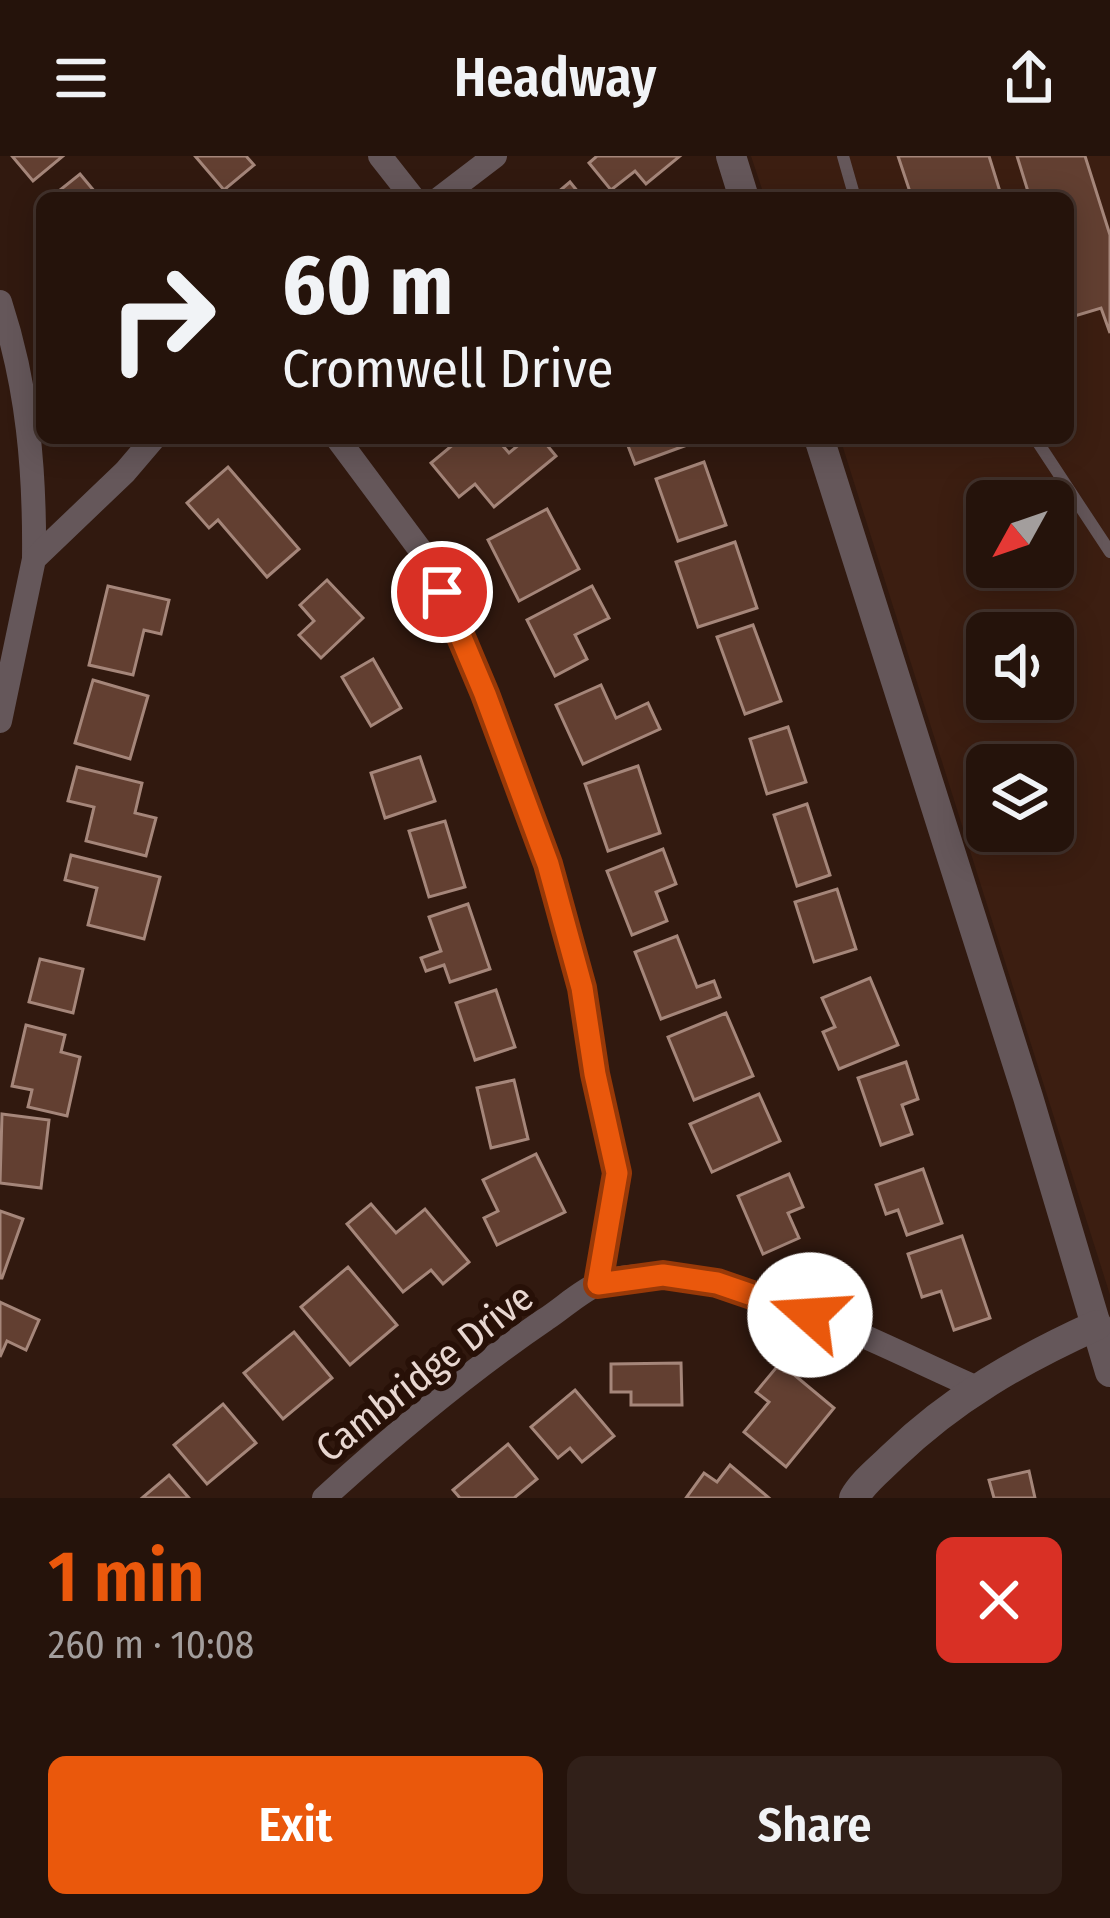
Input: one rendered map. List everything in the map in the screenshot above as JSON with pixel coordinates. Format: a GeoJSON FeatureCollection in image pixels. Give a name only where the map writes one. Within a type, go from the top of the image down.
{"type":"FeatureCollection","features":[{"type":"Feature","properties":{"kind":"street"},"geometry":{"type":"LineString","coordinates":[[380,156],[408,192]]}},
{"type":"Feature","properties":{"kind":"street"},"geometry":{"type":"LineString","coordinates":[[448,192],[495,156]]}},
{"type":"Feature","properties":{"kind":"street"},"geometry":{"type":"LineString","coordinates":[[731,156],[742,192]]}},
{"type":"Feature","properties":{"kind":"street"},"geometry":{"type":"LineString","coordinates":[[0,302],[12,338],[35,476],[34,560],[0,721]]}},
{"type":"Feature","properties":{"kind":"street"},"geometry":{"type":"LineString","coordinates":[[34,560],[149,444]]}},
{"type":"Feature","properties":{"kind":"street"},"geometry":{"type":"LineString","coordinates":[[341,444],[427,559],[485,694],[548,864],[582,988],[617,1173],[598,1284]]}},
{"type":"Feature","properties":{"kind":"street"},"geometry":{"type":"LineString","coordinates":[[821,444],[1106,1323],[1110,1372]]}},
{"type":"Feature","properties":{"kind":"street","name":"Cambridge Drive"},"geometry":{"type":"LineString","coordinates":[[324,1498],[442,1396],[598,1284],[663,1275],[717,1283],[810,1315],[975,1387]]}},
{"type":"Feature","properties":{"kind":"street"},"geometry":{"type":"LineString","coordinates":[[854,1498],[920,1430],[975,1387],[1023,1359],[1106,1323]]}},
{"type":"Feature","properties":{"kind":"lane"},"geometry":{"type":"LineString","coordinates":[[843,156],[853,192]]}},
{"type":"Feature","properties":{"kind":"lane"},"geometry":{"type":"LineString","coordinates":[[1039,444],[1110,552]]}},
{"type":"Feature","properties":{"kind":"shaded area"},"geometry":{"type":"Polygon","coordinates":[[[751,156],[1110,156],[1110,1295],[970,852],[1074,852],[1074,744],[966,744],[966,838],[842,444],[1074,444],[1074,192],[763,192],[751,156]]]}},
{"type":"Feature","properties":{"kind":"building"},"geometry":{"type":"Polygon","coordinates":[[[12,156],[63,156],[33,181],[12,156]]]}},
{"type":"Feature","properties":{"kind":"building"},"geometry":{"type":"Polygon","coordinates":[[[195,156],[246,156],[254,165],[224,190],[195,156]]]}},
{"type":"Feature","properties":{"kind":"building"},"geometry":{"type":"Polygon","coordinates":[[[597,156],[680,156],[646,184],[635,171],[611,190],[589,163],[597,156]]]}},
{"type":"Feature","properties":{"kind":"building"},"geometry":{"type":"Polygon","coordinates":[[[898,156],[989,156],[1000,192],[910,192],[898,156]]]}},
{"type":"Feature","properties":{"kind":"building"},"geometry":{"type":"Polygon","coordinates":[[[1017,156],[1085,156],[1110,235],[1110,333],[1101,308],[1074,316],[1074,192],[1028,192],[1017,156]]]}},
{"type":"Feature","properties":{"kind":"building"},"geometry":{"type":"Polygon","coordinates":[[[80,174],[95,192],[58,192],[80,174]]]}},
{"type":"Feature","properties":{"kind":"building"},"geometry":{"type":"Polygon","coordinates":[[[570,182],[578,192],[558,192],[570,182]]]}},
{"type":"Feature","properties":{"kind":"building"},"geometry":{"type":"Polygon","coordinates":[[[454,444],[501,444],[509,453],[520,444],[546,444],[556,456],[494,507],[475,484],[459,497],[431,463],[454,444]]]}},
{"type":"Feature","properties":{"kind":"building"},"geometry":{"type":"Polygon","coordinates":[[[627,444],[690,444],[635,464],[627,444]]]}},
{"type":"Feature","properties":{"kind":"building"},"geometry":{"type":"Polygon","coordinates":[[[704,462],[726,525],[678,541],[656,479],[704,462]]]}},
{"type":"Feature","properties":{"kind":"building"},"geometry":{"type":"Polygon","coordinates":[[[228,467],[299,549],[267,577],[218,520],[209,528],[187,503],[228,467]]]}},
{"type":"Feature","properties":{"kind":"building"},"geometry":{"type":"Polygon","coordinates":[[[547,509],[579,569],[519,601],[488,540],[547,509]]]}},
{"type":"Feature","properties":{"kind":"building"},"geometry":{"type":"Polygon","coordinates":[[[735,542],[757,608],[698,627],[676,562],[735,542]]]}},
{"type":"Feature","properties":{"kind":"building"},"geometry":{"type":"Polygon","coordinates":[[[327,580],[363,618],[321,658],[299,635],[314,621],[300,605],[327,580]]]}},
{"type":"Feature","properties":{"kind":"building"},"geometry":{"type":"Polygon","coordinates":[[[108,586],[169,600],[161,634],[144,630],[133,675],[89,665],[108,586]]]}},
{"type":"Feature","properties":{"kind":"building"},"geometry":{"type":"Polygon","coordinates":[[[592,586],[609,618],[575,635],[587,659],[555,676],[527,620],[592,586]]]}},
{"type":"Feature","properties":{"kind":"building"},"geometry":{"type":"Polygon","coordinates":[[[753,625],[781,701],[745,714],[717,637],[753,625]]]}},
{"type":"Feature","properties":{"kind":"building"},"geometry":{"type":"Polygon","coordinates":[[[373,659],[401,708],[371,726],[342,677],[373,659]]]}},
{"type":"Feature","properties":{"kind":"building"},"geometry":{"type":"Polygon","coordinates":[[[93,680],[148,696],[130,759],[75,743],[93,680]]]}},
{"type":"Feature","properties":{"kind":"building"},"geometry":{"type":"Polygon","coordinates":[[[601,685],[616,718],[648,703],[660,729],[583,764],[556,705],[601,685]]]}},
{"type":"Feature","properties":{"kind":"building"},"geometry":{"type":"Polygon","coordinates":[[[788,727],[806,782],[767,794],[750,739],[788,727]]]}},
{"type":"Feature","properties":{"kind":"building"},"geometry":{"type":"Polygon","coordinates":[[[420,757],[435,801],[385,818],[371,773],[420,757]]]}},
{"type":"Feature","properties":{"kind":"building"},"geometry":{"type":"Polygon","coordinates":[[[638,766],[660,833],[608,851],[585,784],[638,766]]]}},
{"type":"Feature","properties":{"kind":"building"},"geometry":{"type":"Polygon","coordinates":[[[77,767],[142,783],[135,813],[156,818],[146,856],[86,841],[94,807],[68,801],[77,767]]]}},
{"type":"Feature","properties":{"kind":"building"},"geometry":{"type":"Polygon","coordinates":[[[807,804],[830,875],[797,886],[774,815],[807,804]]]}},
{"type":"Feature","properties":{"kind":"building"},"geometry":{"type":"Polygon","coordinates":[[[445,821],[465,887],[429,897],[409,831],[445,821]]]}},
{"type":"Feature","properties":{"kind":"building"},"geometry":{"type":"Polygon","coordinates":[[[663,849],[676,884],[656,892],[667,921],[632,935],[607,871],[663,849]]]}},
{"type":"Feature","properties":{"kind":"building"},"geometry":{"type":"Polygon","coordinates":[[[71,855],[160,877],[144,939],[88,925],[97,888],[65,880],[71,855]]]}},
{"type":"Feature","properties":{"kind":"building"},"geometry":{"type":"Polygon","coordinates":[[[837,889],[856,949],[814,962],[795,902],[837,889]]]}},
{"type":"Feature","properties":{"kind":"building"},"geometry":{"type":"Polygon","coordinates":[[[468,904],[490,969],[450,982],[444,965],[426,971],[421,958],[441,951],[429,917],[468,904]]]}},
{"type":"Feature","properties":{"kind":"building"},"geometry":{"type":"Polygon","coordinates":[[[677,936],[697,987],[714,981],[720,997],[661,1019],[635,952],[677,936]]]}},
{"type":"Feature","properties":{"kind":"building"},"geometry":{"type":"Polygon","coordinates":[[[40,959],[83,969],[73,1013],[29,1002],[40,959]]]}},
{"type":"Feature","properties":{"kind":"building"},"geometry":{"type":"Polygon","coordinates":[[[870,978],[898,1045],[839,1069],[823,1032],[835,1027],[822,998],[870,978]]]}},
{"type":"Feature","properties":{"kind":"building"},"geometry":{"type":"Polygon","coordinates":[[[496,990],[515,1047],[475,1060],[456,1003],[496,990]]]}},
{"type":"Feature","properties":{"kind":"building"},"geometry":{"type":"Polygon","coordinates":[[[726,1013],[753,1076],[694,1100],[668,1037],[726,1013]]]}},
{"type":"Feature","properties":{"kind":"building"},"geometry":{"type":"Polygon","coordinates":[[[26,1025],[65,1035],[61,1052],[80,1057],[67,1116],[28,1107],[32,1090],[12,1086],[26,1025]]]}},
{"type":"Feature","properties":{"kind":"building"},"geometry":{"type":"Polygon","coordinates":[[[906,1062],[918,1099],[902,1105],[912,1134],[881,1145],[858,1078],[906,1062]]]}},
{"type":"Feature","properties":{"kind":"building"},"geometry":{"type":"Polygon","coordinates":[[[514,1080],[528,1139],[491,1148],[477,1088],[514,1080]]]}},
{"type":"Feature","properties":{"kind":"building"},"geometry":{"type":"Polygon","coordinates":[[[759,1094],[780,1141],[712,1172],[690,1124],[759,1094]]]}},
{"type":"Feature","properties":{"kind":"building"},"geometry":{"type":"Polygon","coordinates":[[[2,1114],[49,1120],[41,1188],[0,1183],[2,1114]]]}},
{"type":"Feature","properties":{"kind":"building"},"geometry":{"type":"Polygon","coordinates":[[[536,1154],[565,1212],[497,1245],[484,1218],[498,1211],[483,1180],[536,1154]]]}},
{"type":"Feature","properties":{"kind":"building"},"geometry":{"type":"Polygon","coordinates":[[[923,1169],[942,1223],[907,1235],[898,1210],[886,1214],[876,1185],[923,1169]]]}},
{"type":"Feature","properties":{"kind":"building"},"geometry":{"type":"Polygon","coordinates":[[[789,1174],[803,1207],[788,1213],[799,1238],[763,1254],[738,1196],[789,1174]]]}},
{"type":"Feature","properties":{"kind":"building"},"geometry":{"type":"Polygon","coordinates":[[[371,1204],[396,1233],[425,1209],[469,1262],[443,1284],[431,1270],[403,1292],[347,1224],[371,1204]]]}},
{"type":"Feature","properties":{"kind":"building"},"geometry":{"type":"Polygon","coordinates":[[[0,1211],[23,1219],[2,1278],[0,1278],[0,1211]]]}},
{"type":"Feature","properties":{"kind":"building"},"geometry":{"type":"Polygon","coordinates":[[[962,1236],[990,1318],[954,1330],[941,1291],[922,1297],[908,1254],[962,1236]]]}},
{"type":"Feature","properties":{"kind":"building"},"geometry":{"type":"Polygon","coordinates":[[[348,1267],[397,1325],[350,1365],[301,1307],[348,1267]]]}},
{"type":"Feature","properties":{"kind":"building"},"geometry":{"type":"Polygon","coordinates":[[[0,1302],[39,1320],[26,1350],[7,1341],[0,1357],[0,1302]]]}},
{"type":"Feature","properties":{"kind":"building"},"geometry":{"type":"Polygon","coordinates":[[[294,1332],[332,1378],[283,1419],[244,1373],[294,1332]]]}},
{"type":"Feature","properties":{"kind":"building"},"geometry":{"type":"Polygon","coordinates":[[[681,1363],[682,1405],[631,1405],[631,1392],[611,1392],[611,1364],[681,1363]]]}},
{"type":"Feature","properties":{"kind":"building"},"geometry":{"type":"Polygon","coordinates":[[[780,1363],[834,1408],[786,1467],[744,1432],[769,1402],[756,1392],[780,1363]]]}},
{"type":"Feature","properties":{"kind":"building"},"geometry":{"type":"Polygon","coordinates":[[[575,1390],[614,1436],[582,1462],[570,1448],[558,1458],[531,1427],[575,1390]]]}},
{"type":"Feature","properties":{"kind":"building"},"geometry":{"type":"Polygon","coordinates":[[[223,1404],[256,1443],[207,1484],[174,1445],[223,1404]]]}},
{"type":"Feature","properties":{"kind":"building"},"geometry":{"type":"Polygon","coordinates":[[[508,1444],[537,1479],[514,1498],[460,1498],[453,1490],[508,1444]]]}},
{"type":"Feature","properties":{"kind":"building"},"geometry":{"type":"Polygon","coordinates":[[[730,1465],[769,1498],[686,1498],[704,1473],[717,1482],[730,1465]]]}},
{"type":"Feature","properties":{"kind":"building"},"geometry":{"type":"Polygon","coordinates":[[[1029,1471],[1035,1498],[994,1498],[989,1480],[1029,1471]]]}},
{"type":"Feature","properties":{"kind":"building"},"geometry":{"type":"Polygon","coordinates":[[[169,1475],[189,1498],[142,1498],[169,1475]]]}},
{"type":"Feature","properties":{"kind":"route"},"geometry":{"type":"LineString","coordinates":[[442,592],[548,864],[582,988],[617,1173],[598,1284],[663,1275],[717,1283],[810,1315]]}}]}
